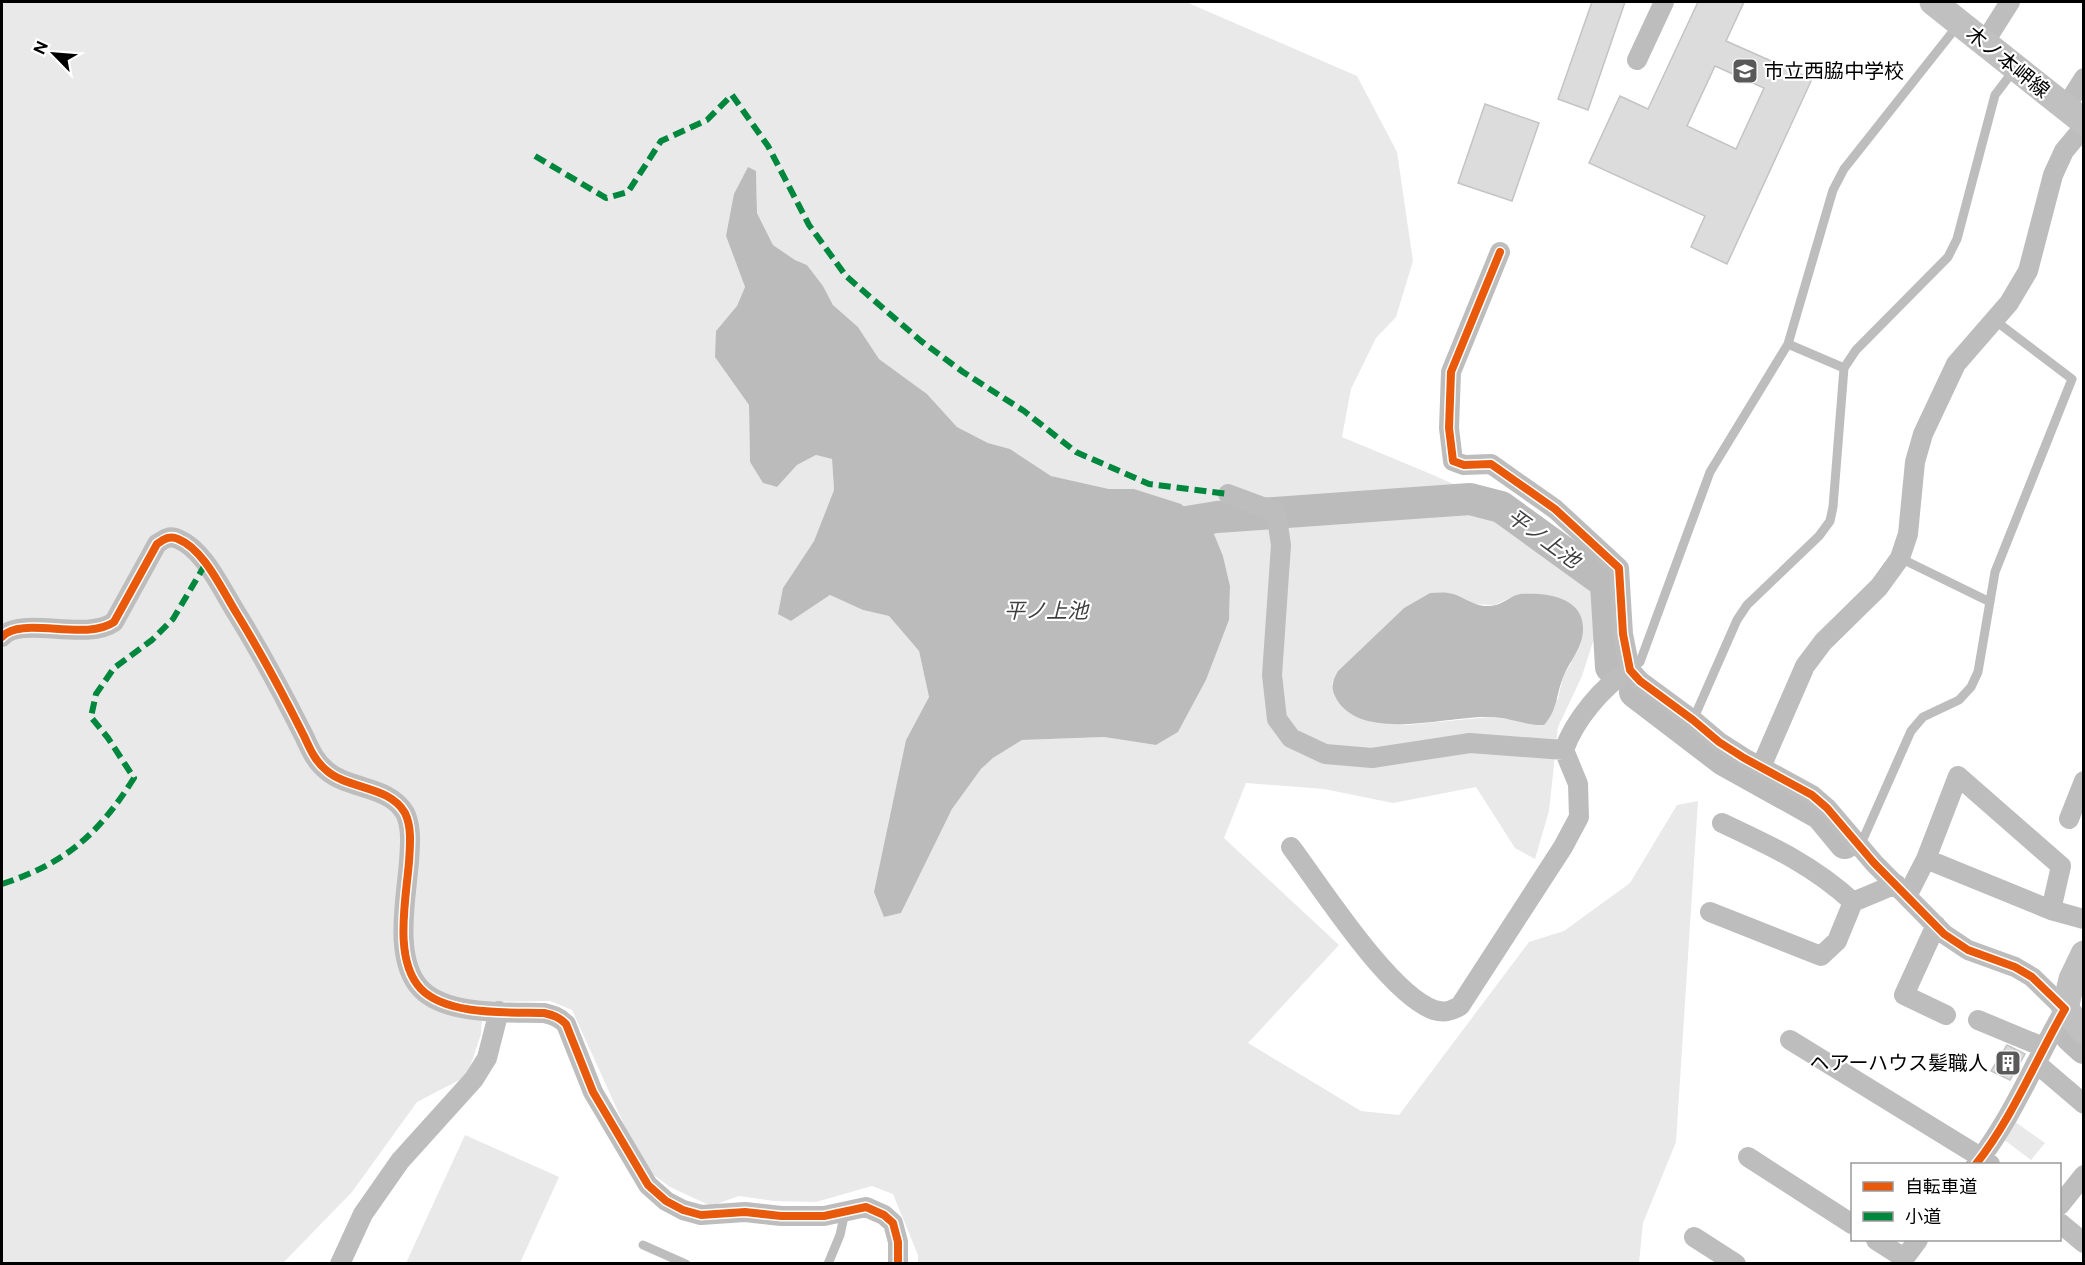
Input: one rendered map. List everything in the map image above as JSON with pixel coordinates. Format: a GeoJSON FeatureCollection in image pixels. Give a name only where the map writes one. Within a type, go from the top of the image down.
{"type":"FeatureCollection","features":[{"type":"Feature","properties":{"kind":"main road","name":"木ノ本岬線"},"geometry":{"type":"LineString","coordinates":[[1933,2],[2074,115]]}},
{"type":"Feature","properties":{"kind":"main road"},"geometry":{"type":"LineString","coordinates":[[2084,954],[2072,979],[2064,1009],[2084,1031]]}},
{"type":"Feature","properties":{"kind":"street"},"geometry":{"type":"LineString","coordinates":[[1637,60],[1664,2]]}},
{"type":"Feature","properties":{"kind":"street"},"geometry":{"type":"LineString","coordinates":[[1984,43],[2010,2]]}},
{"type":"Feature","properties":{"kind":"street"},"geometry":{"type":"LineString","coordinates":[[2074,115],[2084,78]]}},
{"type":"Feature","properties":{"kind":"street"},"geometry":{"type":"LineString","coordinates":[[1761,767],[1805,666],[1823,642],[1879,587],[1900,558],[1908,534],[1915,462],[1923,434],[1956,364],[2009,303],[2028,270],[2053,175],[2064,151],[2084,127]]}},
{"type":"Feature","properties":{"kind":"street"},"geometry":{"type":"LineString","coordinates":[[1500,252],[1451,372],[1449,428],[1453,461],[1464,465],[1491,464],[1555,509],[1619,568],[1623,634],[1630,670],[1640,681],[1719,742],[1812,795],[1827,808],[1901,890],[1932,932],[1968,950],[2015,967],[2032,977],[2064,1009],[2017,1102],[1983,1162],[1790,1040]]}},
{"type":"Feature","properties":{"kind":"street"},"geometry":{"type":"LineString","coordinates":[[1228,494],[1276,512],[1281,545],[1272,675],[1277,719],[1291,738],[1325,754],[1372,758],[1470,743],[1564,750]]}},
{"type":"Feature","properties":{"kind":"street"},"geometry":{"type":"LineString","coordinates":[[2,637],[5,633],[29,628],[93,631],[105,628],[114,622],[158,544],[165,538],[176,538],[189,545],[206,563],[271,670],[314,756],[328,772],[380,793],[397,803],[405,814],[411,839],[403,935],[410,974],[422,990],[439,1002],[476,1010],[544,1013],[554,1015],[566,1024],[593,1092],[648,1185],[666,1201],[683,1210],[701,1215],[745,1212],[781,1216],[825,1216],[866,1207],[884,1215],[893,1223],[898,1242],[898,1263]]}},
{"type":"Feature","properties":{"kind":"street"},"geometry":{"type":"LineString","coordinates":[[1291,847],[1376,961],[1410,995],[1434,1010],[1449,1012],[1461,1006],[1563,847],[1579,817],[1578,784],[1564,750],[1579,720],[1611,683],[1630,670]]}},
{"type":"Feature","properties":{"kind":"street"},"geometry":{"type":"LineString","coordinates":[[1722,823],[1785,853],[1862,898],[1901,890],[1926,859],[1958,776],[2061,866],[2050,910]]}},
{"type":"Feature","properties":{"kind":"street"},"geometry":{"type":"LineString","coordinates":[[2069,819],[2084,781]]}},
{"type":"Feature","properties":{"kind":"street"},"geometry":{"type":"LineString","coordinates":[[1926,859],[2050,910],[2084,919]]}},
{"type":"Feature","properties":{"kind":"street"},"geometry":{"type":"LineString","coordinates":[[1710,912],[1821,957],[1837,941],[1862,898]]}},
{"type":"Feature","properties":{"kind":"street"},"geometry":{"type":"LineString","coordinates":[[1932,932],[1904,995],[1946,1015]]}},
{"type":"Feature","properties":{"kind":"street"},"geometry":{"type":"LineString","coordinates":[[340,1263],[363,1214],[400,1161],[474,1079],[487,1058],[499,1011]]}},
{"type":"Feature","properties":{"kind":"street"},"geometry":{"type":"LineString","coordinates":[[1977,1020],[2040,1055],[2084,1104]]}},
{"type":"Feature","properties":{"kind":"street"},"geometry":{"type":"LineString","coordinates":[[1748,1157],[1851,1223]]}},
{"type":"Feature","properties":{"kind":"street"},"geometry":{"type":"LineString","coordinates":[[2061,1204],[2084,1175]]}},
{"type":"Feature","properties":{"kind":"street"},"geometry":{"type":"LineString","coordinates":[[2061,1224],[2084,1243]]}},
{"type":"Feature","properties":{"kind":"street"},"geometry":{"type":"LineString","coordinates":[[1694,1237],[1736,1263]]}},
{"type":"Feature","properties":{"kind":"street"},"geometry":{"type":"LineString","coordinates":[[1878,1241],[1902,1261],[1917,1241]]}},
{"type":"Feature","properties":{"kind":"lane"},"geometry":{"type":"LineString","coordinates":[[1630,670],[1640,662],[1710,472],[1788,344],[1833,190],[1844,170],[1960,23]]}},
{"type":"Feature","properties":{"kind":"lane"},"geometry":{"type":"LineString","coordinates":[[1693,720],[1737,620],[1747,605],[1819,536],[1830,521],[1844,368],[1856,350],[1948,257],[1957,239],[1995,95],[2016,68]]}},
{"type":"Feature","properties":{"kind":"lane"},"geometry":{"type":"LineString","coordinates":[[1860,846],[1911,730],[1923,717],[1959,700],[1971,687],[1978,672],[1995,572],[2072,379],[1993,319]]}},
{"type":"Feature","properties":{"kind":"lane"},"geometry":{"type":"LineString","coordinates":[[1788,344],[1844,368]]}},
{"type":"Feature","properties":{"kind":"lane"},"geometry":{"type":"LineString","coordinates":[[1900,558],[1990,602]]}},
{"type":"Feature","properties":{"kind":"lane"},"geometry":{"type":"LineString","coordinates":[[828,1263],[840,1235],[845,1212]]}},
{"type":"Feature","properties":{"kind":"lane"},"geometry":{"type":"LineString","coordinates":[[643,1245],[686,1263]]}},
{"type":"Feature","properties":{"kind":"shaded area"},"geometry":{"type":"Polygon","coordinates":[[[2,2],[1186,2],[1357,76],[1397,152],[1413,261],[1396,317],[1376,338],[1351,389],[1342,437],[1548,526],[1608,595],[1582,676],[1558,727],[1549,811],[1535,859],[1515,848],[1476,787],[1393,803],[1324,789],[1246,783],[1224,838],[1339,945],[1248,1043],[1361,1111],[1399,1115],[1529,942],[1564,931],[1630,883],[1677,805],[1698,801],[1676,1142],[1643,1223],[1639,1263],[918,1263],[918,1255],[893,1194],[872,1186],[816,1202],[774,1201],[739,1196],[711,1206],[670,1187],[651,1173],[626,1129],[572,1010],[550,1001],[483,1002],[481,1034],[467,1076],[417,1102],[352,1192],[283,1263],[2,1264],[2,2]],[[756,171],[726,236],[745,287],[738,306],[716,331],[735,385],[749,405],[750,462],[763,483],[777,487],[797,465],[816,455],[832,459],[834,490],[814,541],[783,588],[791,621],[830,595],[863,610],[889,616],[919,651],[929,697],[906,740],[894,803],[884,917],[901,913],[952,809],[981,769],[993,758],[1022,740],[1104,737],[1156,745],[1178,732],[1206,680],[1229,620],[1230,586],[1223,556],[1214,534],[1197,521],[1134,489],[1109,489],[1051,476],[1010,449],[988,443],[957,427],[927,394],[879,359],[858,327],[833,305],[823,286],[807,265],[773,245],[757,213],[756,171]],[[1430,593],[1404,608],[1338,671],[1332,684],[1348,712],[1359,718],[1377,722],[1407,725],[1490,717],[1508,719],[1558,699],[1563,676],[1571,663],[1518,594],[1495,605],[1472,604],[1462,597],[1430,593]]]}},
{"type":"Feature","properties":{"kind":"shaded area"},"geometry":{"type":"Polygon","coordinates":[[[2014,1121],[2045,1143],[2031,1160],[2003,1139],[2014,1121]]]}},
{"type":"Feature","properties":{"kind":"shaded area"},"geometry":{"type":"Polygon","coordinates":[[[465,1135],[559,1177],[520,1263],[406,1263],[465,1135]]]}},
{"type":"Feature","properties":{"kind":"water","name":"平ノ上池"},"geometry":{"type":"Polygon","coordinates":[[[748,167],[756,171],[757,213],[773,245],[807,265],[823,286],[833,305],[858,327],[879,359],[927,394],[957,427],[988,443],[1010,449],[1051,476],[1109,489],[1134,489],[1181,504],[1214,534],[1223,556],[1230,586],[1229,620],[1206,680],[1178,732],[1156,745],[1104,737],[1022,740],[993,758],[981,769],[952,809],[901,913],[884,917],[874,892],[906,740],[929,697],[919,651],[889,616],[863,610],[830,595],[791,621],[778,614],[783,588],[814,541],[834,490],[832,459],[816,455],[797,465],[777,487],[763,483],[750,462],[749,405],[715,357],[716,331],[737,306],[745,287],[726,236],[734,194],[748,167]]]}},
{"type":"Feature","properties":{"kind":"water"},"geometry":{"type":"Polygon","coordinates":[[[1430,593],[1454,594],[1482,606],[1499,604],[1520,594],[1532,594],[1555,597],[1574,606],[1580,614],[1583,625],[1582,638],[1561,682],[1552,713],[1544,725],[1490,717],[1386,724],[1367,721],[1350,713],[1337,700],[1333,692],[1333,685],[1338,671],[1404,608],[1430,593]]]}},
{"type":"Feature","properties":{"kind":"building"},"geometry":{"type":"Polygon","coordinates":[[[1592,2],[1625,2],[1588,110],[1558,99],[1592,2]]]}},
{"type":"Feature","properties":{"kind":"building"},"geometry":{"type":"Polygon","coordinates":[[[1698,2],[1744,2],[1726,41],[1812,79],[1727,264],[1691,247],[1705,216],[1589,163],[1620,96],[1648,109],[1698,2]],[[1715,66],[1687,126],[1736,149],[1764,88],[1715,66]]]}},
{"type":"Feature","properties":{"kind":"building"},"geometry":{"type":"Polygon","coordinates":[[[1485,104],[1539,123],[1512,201],[1458,183],[1485,104]]]}},
{"type":"Feature","properties":{"kind":"building","name":"ヘアーハウス髪職人"},"geometry":{"type":"Polygon","coordinates":[[[2007,1045],[2025,1054],[2010,1080],[1991,1071],[2007,1045]]]}},
{"type":"Feature","properties":{"kind":"waterway","name":"平ノ上池"},"geometry":{"type":"LineString","coordinates":[[1156,527],[1217,517],[1470,499],[1501,507],[1606,583],[1611,667]]}},
{"type":"Feature","properties":{"kind":"waterway","name":"平ノ上池"},"geometry":{"type":"LineString","coordinates":[[1635,692],[1724,760],[1821,814],[1845,843]]}},
{"type":"Feature","properties":{"kind":"waterway","name":"平ノ上池"},"geometry":{"type":"LineString","coordinates":[[2071,1036],[2084,1048]]}},
{"type":"Feature","properties":{"kind":"marked path"},"geometry":{"type":"LineString","coordinates":[[535,156],[606,198],[628,192],[661,141],[707,120],[732,95],[768,146],[809,225],[846,276],[921,341],[963,372],[1024,411],[1076,452],[1149,484],[1228,494]]}},
{"type":"Feature","properties":{"kind":"marked path"},"geometry":{"type":"LineString","coordinates":[[2,884],[45,867],[78,844],[107,816],[134,778],[91,717],[96,694],[114,668],[152,640],[173,619],[206,563]]}},
{"type":"Feature","properties":{"kind":"cycle path"},"geometry":{"type":"LineString","coordinates":[[1500,252],[1451,372],[1449,428],[1453,461],[1464,465],[1491,464],[1555,509],[1619,568],[1623,634],[1630,670],[1640,681],[1719,742],[1812,795],[1827,808],[1874,863],[1944,934],[1968,950],[2015,967],[2032,977],[2065,1009],[2013,1108],[1977,1163]]}},
{"type":"Feature","properties":{"kind":"cycle path"},"geometry":{"type":"LineString","coordinates":[[2,637],[11,631],[23,628],[87,630],[114,622],[157,544],[172,537],[187,544],[203,559],[217,579],[262,656],[319,763],[345,781],[389,797],[405,813],[409,824],[410,843],[403,928],[404,946],[412,977],[421,989],[432,998],[462,1008],[479,1011],[544,1013],[566,1024],[593,1092],[648,1185],[666,1201],[683,1210],[701,1215],[745,1212],[781,1216],[824,1216],[866,1207],[884,1215],[893,1223],[898,1242],[898,1264]]}},
{"type":"Feature","properties":{"kind":"place","name":"市立西脇中学校"},"geometry":{"type":"Point","coordinates":[1745,71]}},
{"type":"Feature","properties":{"kind":"place","name":"ヘアーハウス髪職人"},"geometry":{"type":"Point","coordinates":[2008,1063]}}]}
